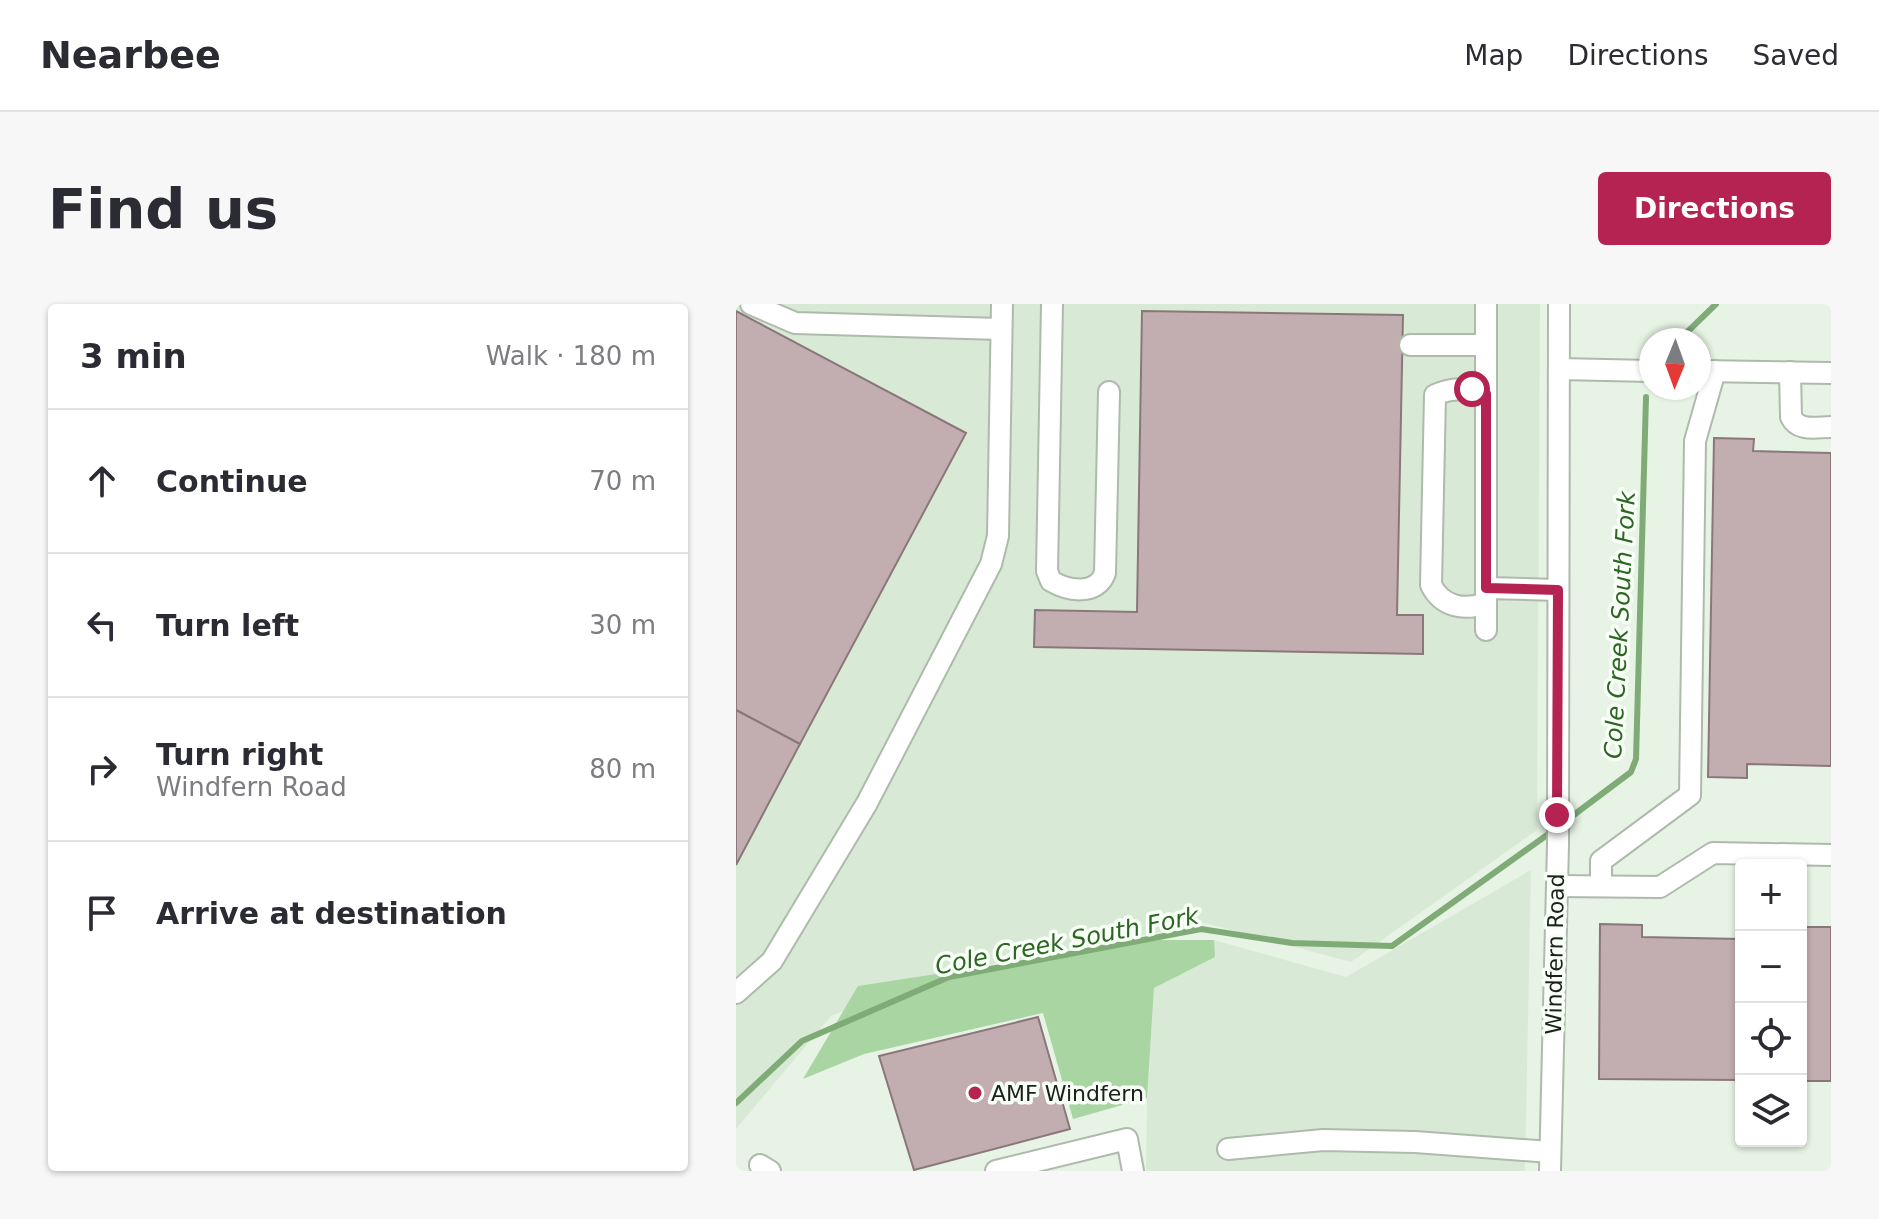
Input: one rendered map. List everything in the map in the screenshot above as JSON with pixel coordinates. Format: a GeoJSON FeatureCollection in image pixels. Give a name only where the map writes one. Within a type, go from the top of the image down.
{"type":"FeatureCollection","features":[{"type":"Feature","properties":{"kind":"street"},"geometry":{"type":"LineString","coordinates":[[751,304],[786,321],[803,324],[1001,329]]}},
{"type":"Feature","properties":{"kind":"street"},"geometry":{"type":"LineString","coordinates":[[736,993],[772,961],[859,817],[991,564],[998,536],[1002,304]]}},
{"type":"Feature","properties":{"kind":"street"},"geometry":{"type":"LineString","coordinates":[[1052,304],[1047,571],[1051,581],[1068,588],[1084,590],[1093,587],[1102,582],[1105,573],[1109,392]]}},
{"type":"Feature","properties":{"kind":"street"},"geometry":{"type":"LineString","coordinates":[[1486,304],[1486,630]]}},
{"type":"Feature","properties":{"kind":"street","name":"Windfern Road"},"geometry":{"type":"LineString","coordinates":[[1550,1162],[1558,844],[1559,304]]}},
{"type":"Feature","properties":{"kind":"street"},"geometry":{"type":"LineString","coordinates":[[1410,345],[1486,345]]}},
{"type":"Feature","properties":{"kind":"street"},"geometry":{"type":"LineString","coordinates":[[1559,369],[1639,371]]}},
{"type":"Feature","properties":{"kind":"street"},"geometry":{"type":"LineString","coordinates":[[1711,371],[1831,373]]}},
{"type":"Feature","properties":{"kind":"street"},"geometry":{"type":"LineString","coordinates":[[1790,372],[1791,417],[1794,423],[1800,427],[1831,427]]}},
{"type":"Feature","properties":{"kind":"street"},"geometry":{"type":"LineString","coordinates":[[1486,394],[1472,389],[1447,390],[1435,395],[1431,585],[1439,599],[1466,608],[1486,595],[1558,590]]}},
{"type":"Feature","properties":{"kind":"street"},"geometry":{"type":"LineString","coordinates":[[1601,886],[1601,861],[1690,795],[1695,441],[1702,400]]}},
{"type":"Feature","properties":{"kind":"street"},"geometry":{"type":"LineString","coordinates":[[1557,886],[1660,887],[1713,853],[1831,855]]}},
{"type":"Feature","properties":{"kind":"street"},"geometry":{"type":"LineString","coordinates":[[996,1171],[1127,1139],[1133,1171]]}},
{"type":"Feature","properties":{"kind":"street"},"geometry":{"type":"LineString","coordinates":[[1228,1149],[1323,1140],[1415,1142],[1550,1162]]}},
{"type":"Feature","properties":{"kind":"shaded area"},"geometry":{"type":"Polygon","coordinates":[[[736,304],[1540,304],[1537,830],[1351,962],[1205,923],[932,976],[831,1016],[736,1129],[736,304]]]}},
{"type":"Feature","properties":{"kind":"shaded area"},"geometry":{"type":"Polygon","coordinates":[[[1531,870],[1525,1171],[1146,1171],[1154,988],[1214,957],[1214,940],[1346,977],[1531,870]]]}},
{"type":"Feature","properties":{"kind":"green space"},"geometry":{"type":"Polygon","coordinates":[[[1159,940],[1214,940],[1215,957],[1154,988],[1147,1098],[1073,1119],[1043,1013],[864,1054],[803,1079],[858,986],[1159,940]]]}},
{"type":"Feature","properties":{"kind":"building"},"geometry":{"type":"Polygon","coordinates":[[[736,311],[966,433],[800,744],[736,710],[736,311]]]}},
{"type":"Feature","properties":{"kind":"building"},"geometry":{"type":"Polygon","coordinates":[[[1142,311],[1403,315],[1397,615],[1423,615],[1423,654],[1034,647],[1035,610],[1137,612],[1142,311]]]}},
{"type":"Feature","properties":{"kind":"building"},"geometry":{"type":"Polygon","coordinates":[[[1714,438],[1754,439],[1753,451],[1831,453],[1831,766],[1747,764],[1747,778],[1708,777],[1714,438]]]}},
{"type":"Feature","properties":{"kind":"building"},"geometry":{"type":"Polygon","coordinates":[[[736,710],[800,744],[736,865],[736,710]]]}},
{"type":"Feature","properties":{"kind":"building"},"geometry":{"type":"Polygon","coordinates":[[[1600,924],[1642,925],[1642,937],[1735,939],[1735,1080],[1599,1079],[1600,924]]]}},
{"type":"Feature","properties":{"kind":"building"},"geometry":{"type":"Polygon","coordinates":[[[1807,927],[1831,927],[1831,1081],[1807,1081],[1807,927]]]}},
{"type":"Feature","properties":{"kind":"building","name":"AMF Windfern"},"geometry":{"type":"Polygon","coordinates":[[[1038,1017],[1070,1129],[914,1170],[879,1056],[1038,1017]]]}},
{"type":"Feature","properties":{"kind":"waterway","name":"Cole Creek South Fork"},"geometry":{"type":"LineString","coordinates":[[1691,328],[1716,304]]}},
{"type":"Feature","properties":{"kind":"waterway","name":"Cole Creek South Fork"},"geometry":{"type":"LineString","coordinates":[[1563,823],[1631,772],[1636,759],[1646,400]]}},
{"type":"Feature","properties":{"kind":"waterway","name":"Cole Creek South Fork"},"geometry":{"type":"LineString","coordinates":[[736,1103],[802,1041],[949,977],[1201,929],[1292,943],[1392,946],[1554,830]]}},
{"type":"Feature","properties":{"kind":"place","name":"AMF Windfern"},"geometry":{"type":"Point","coordinates":[975,1093]}},
{"type":"Feature","properties":{"kind":"route"},"geometry":{"type":"LineString","coordinates":[[1472,389],[1486,394],[1486,588],[1558,590],[1557,815]]}}]}
